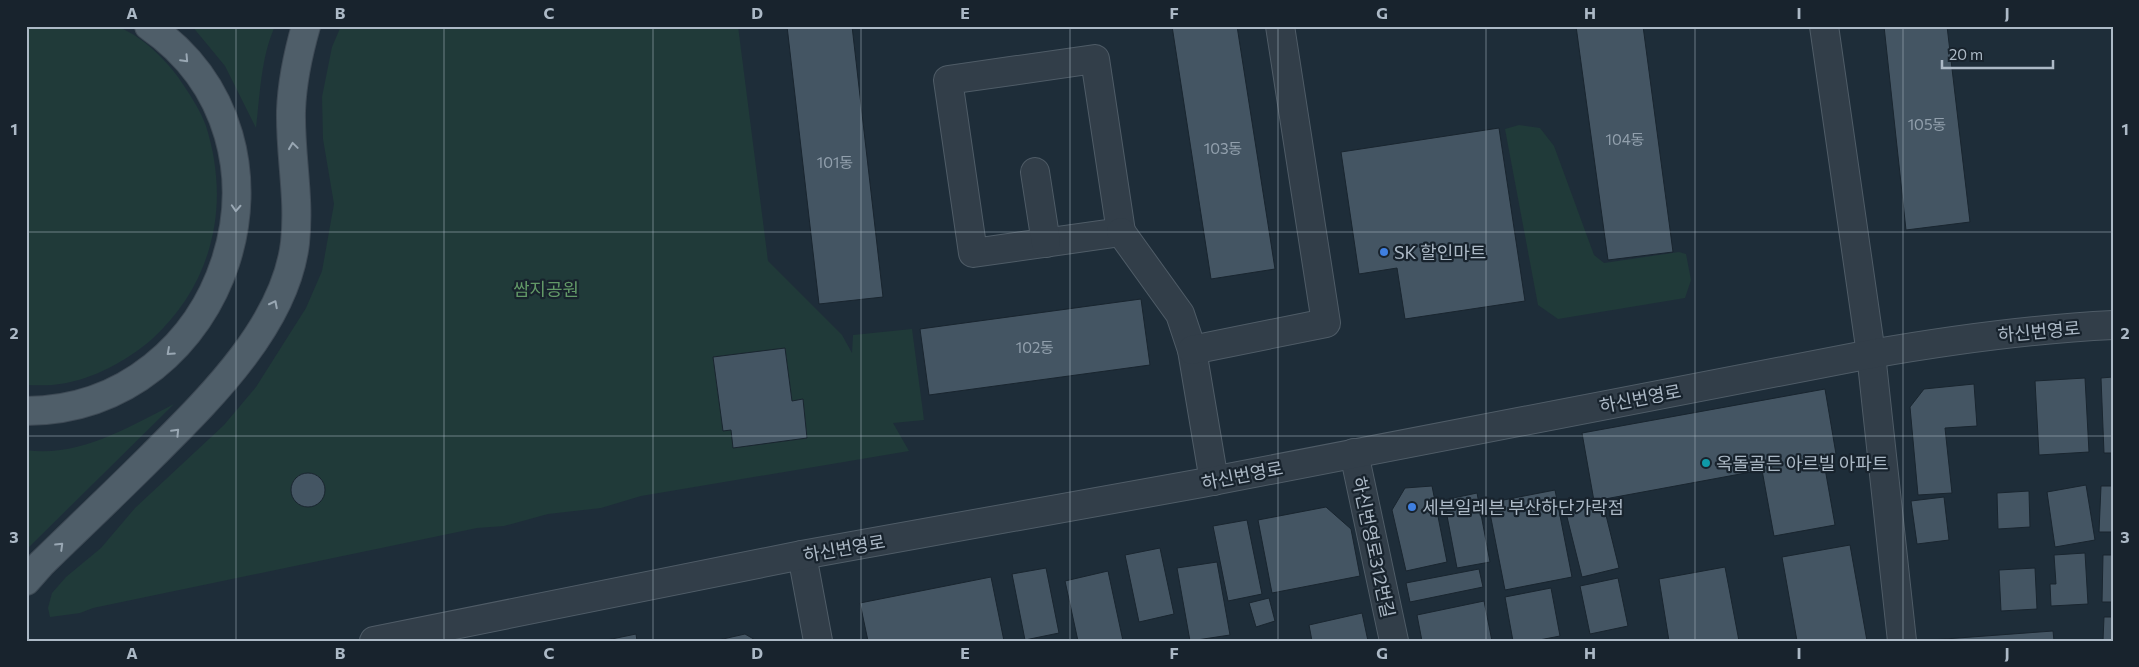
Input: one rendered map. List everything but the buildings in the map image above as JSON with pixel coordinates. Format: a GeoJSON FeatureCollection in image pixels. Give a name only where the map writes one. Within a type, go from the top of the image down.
{"type":"FeatureCollection","features":[{"type":"Feature","properties":{"kind":"main road"},"geometry":{"type":"LineString","coordinates":[[26,412],[74,407],[132,382],[176,348],[205,310],[226,267],[235,227],[236,204],[235,160],[223,118],[198,74],[166,38],[149,26]]}},
{"type":"Feature","properties":{"kind":"main road"},"geometry":{"type":"LineString","coordinates":[[26,581],[217,390],[246,354],[278,296],[294,245],[297,196],[291,112],[297,58],[306,26]]}},
{"type":"Feature","properties":{"kind":"street"},"geometry":{"type":"LineString","coordinates":[[1192,350],[1326,323],[1280,26]]}},
{"type":"Feature","properties":{"kind":"street"},"geometry":{"type":"LineString","coordinates":[[1824,26],[1871,354],[1902,641]]}},
{"type":"Feature","properties":{"kind":"street"},"geometry":{"type":"LineString","coordinates":[[1120,232],[973,253],[948,80],[1095,59],[1120,232],[1180,314],[1192,350],[1214,481]]}},
{"type":"Feature","properties":{"kind":"street"},"geometry":{"type":"LineString","coordinates":[[1035,172],[1046,243]]}},
{"type":"Feature","properties":{"kind":"street","name":"하신번영로"},"geometry":{"type":"LineString","coordinates":[[374,641],[802,555],[1214,481],[1871,354],[1963,338],[2052,328],[2113,325]]}},
{"type":"Feature","properties":{"kind":"street","name":"하신번영로312번길"},"geometry":{"type":"LineString","coordinates":[[1354,453],[1394,641]]}},
{"type":"Feature","properties":{"kind":"street"},"geometry":{"type":"LineString","coordinates":[[802,555],[818,641]]}},
{"type":"Feature","properties":{"kind":"green space"},"geometry":{"type":"Polygon","coordinates":[[[26,26],[113,26],[131,33],[149,46],[178,77],[200,113],[206,126],[217,185],[216,214],[211,242],[202,269],[189,294],[172,318],[151,340],[120,362],[85,378],[52,385],[26,385],[26,26]]]}},
{"type":"Feature","properties":{"kind":"green space"},"geometry":{"type":"Polygon","coordinates":[[[192,26],[275,26],[264,63],[256,128],[225,66],[192,26]]]}},
{"type":"Feature","properties":{"kind":"green space","name":"쌈지공원"},"geometry":{"type":"Polygon","coordinates":[[[341,26],[738,26],[768,261],[842,335],[852,353],[853,335],[912,329],[924,420],[893,423],[909,451],[641,496],[601,508],[548,514],[504,526],[477,528],[93,608],[80,613],[50,617],[48,608],[52,593],[66,577],[101,548],[135,508],[224,425],[256,387],[306,308],[322,271],[334,204],[323,139],[322,97],[332,47],[341,26]]]}},
{"type":"Feature","properties":{"kind":"green space"},"geometry":{"type":"Polygon","coordinates":[[[1519,125],[1540,128],[1554,146],[1594,255],[1604,263],[1679,252],[1686,254],[1691,280],[1685,298],[1558,319],[1538,305],[1505,129],[1519,125]]]}},
{"type":"Feature","properties":{"kind":"green space"},"geometry":{"type":"Polygon","coordinates":[[[174,404],[26,550],[26,450],[45,451],[84,445],[121,431],[174,404]]]}},
{"type":"Feature","properties":{"kind":"place","name":"SK 할인마트"},"geometry":{"type":"Point","coordinates":[1384,252]}},
{"type":"Feature","properties":{"kind":"place","name":"옥돌골든 아르빌 아파트"},"geometry":{"type":"Point","coordinates":[1706,463]}},
{"type":"Feature","properties":{"kind":"place","name":"세븐일레븐 부산하단가락점"},"geometry":{"type":"Point","coordinates":[1412,507]}}]}
